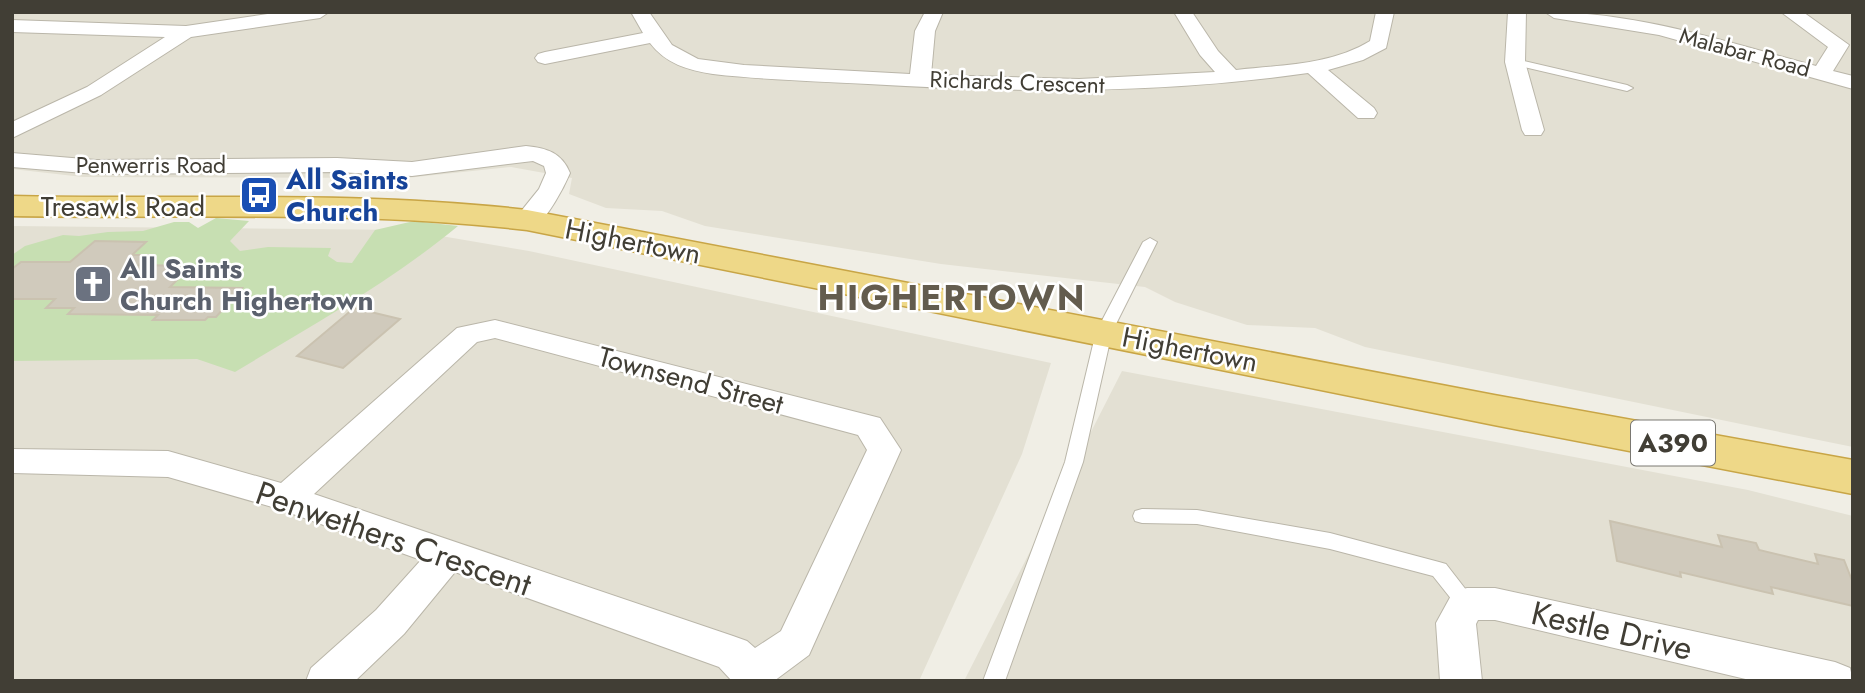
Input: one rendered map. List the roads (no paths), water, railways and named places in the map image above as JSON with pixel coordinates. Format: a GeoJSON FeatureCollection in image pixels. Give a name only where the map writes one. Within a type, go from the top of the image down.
{"type":"FeatureCollection","features":[{"type":"Feature","properties":{"kind":"highway","name":"Tresawls Road"},"geometry":{"type":"LineString","coordinates":[[12,206],[389,206],[527,220]]}},
{"type":"Feature","properties":{"kind":"highway","name":"Highertown"},"geometry":{"type":"LineString","coordinates":[[527,220],[1494,410],[1853,477]]}},
{"type":"Feature","properties":{"kind":"street"},"geometry":{"type":"LineString","coordinates":[[12,26],[186,32],[320,12]]}},
{"type":"Feature","properties":{"kind":"street","name":"Richards Crescent"},"geometry":{"type":"LineString","coordinates":[[640,12],[665,49],[678,58],[696,64],[744,71],[1089,86],[1160,85],[1312,66],[1368,52],[1380,44],[1385,12]]}},
{"type":"Feature","properties":{"kind":"street"},"geometry":{"type":"LineString","coordinates":[[920,80],[925,31],[934,12]]}},
{"type":"Feature","properties":{"kind":"street"},"geometry":{"type":"LineString","coordinates":[[1183,12],[1210,55],[1232,78]]}},
{"type":"Feature","properties":{"kind":"street"},"geometry":{"type":"LineString","coordinates":[[1517,12],[1515,62],[1533,130]]}},
{"type":"Feature","properties":{"kind":"street","name":"Malabar Road"},"geometry":{"type":"LineString","coordinates":[[1554,12],[1661,30],[1853,83]]}},
{"type":"Feature","properties":{"kind":"street"},"geometry":{"type":"LineString","coordinates":[[1790,12],[1839,45],[1822,73]]}},
{"type":"Feature","properties":{"kind":"street"},"geometry":{"type":"LineString","coordinates":[[12,131],[94,91],[186,32]]}},
{"type":"Feature","properties":{"kind":"street"},"geometry":{"type":"LineString","coordinates":[[545,58],[656,36]]}},
{"type":"Feature","properties":{"kind":"street"},"geometry":{"type":"LineString","coordinates":[[1312,66],[1366,113]]}},
{"type":"Feature","properties":{"kind":"street","name":"Penwerris Road"},"geometry":{"type":"LineString","coordinates":[[12,160],[96,167],[337,166],[412,169],[512,154],[538,154],[554,162],[558,173],[550,191],[527,220]]}},
{"type":"Feature","properties":{"kind":"street","name":"Townsend Street"},"geometry":{"type":"LineString","coordinates":[[287,498],[467,335],[495,329],[869,426],[884,450],[795,643],[753,676]]}},
{"type":"Feature","properties":{"kind":"street","name":"Penwethers Crescent"},"geometry":{"type":"LineString","coordinates":[[12,461],[167,464],[287,498],[733,654],[753,676]]}},
{"type":"Feature","properties":{"kind":"street"},"geometry":{"type":"LineString","coordinates":[[326,681],[390,622],[447,555]]}},
{"type":"Feature","properties":{"kind":"street"},"geometry":{"type":"LineString","coordinates":[[1461,681],[1456,622],[1467,604]]}},
{"type":"Feature","properties":{"kind":"street","name":"Kestle Drive"},"geometry":{"type":"LineString","coordinates":[[1467,604],[1495,604],[1835,681]]}},
{"type":"Feature","properties":{"kind":"lane"},"geometry":{"type":"LineString","coordinates":[[1515,62],[1627,88]]}},
{"type":"Feature","properties":{"kind":"lane"},"geometry":{"type":"LineString","coordinates":[[995,681],[1074,462],[1104,332],[1150,242]]}},
{"type":"Feature","properties":{"kind":"lane"},"geometry":{"type":"LineString","coordinates":[[1142,516],[1197,517],[1329,541],[1438,570],[1467,604]]}},
{"type":"Feature","properties":{"kind":"place","name":"All Saints Church"},"geometry":{"type":"Point","coordinates":[259,195]}},
{"type":"Feature","properties":{"kind":"place","name":"All Saints Church Highertown"},"geometry":{"type":"Point","coordinates":[93,284]}},
{"type":"Feature","properties":{"kind":"district","name":"HIGHERTOWN"},"geometry":{"type":"Point","coordinates":[952,298]}}]}
